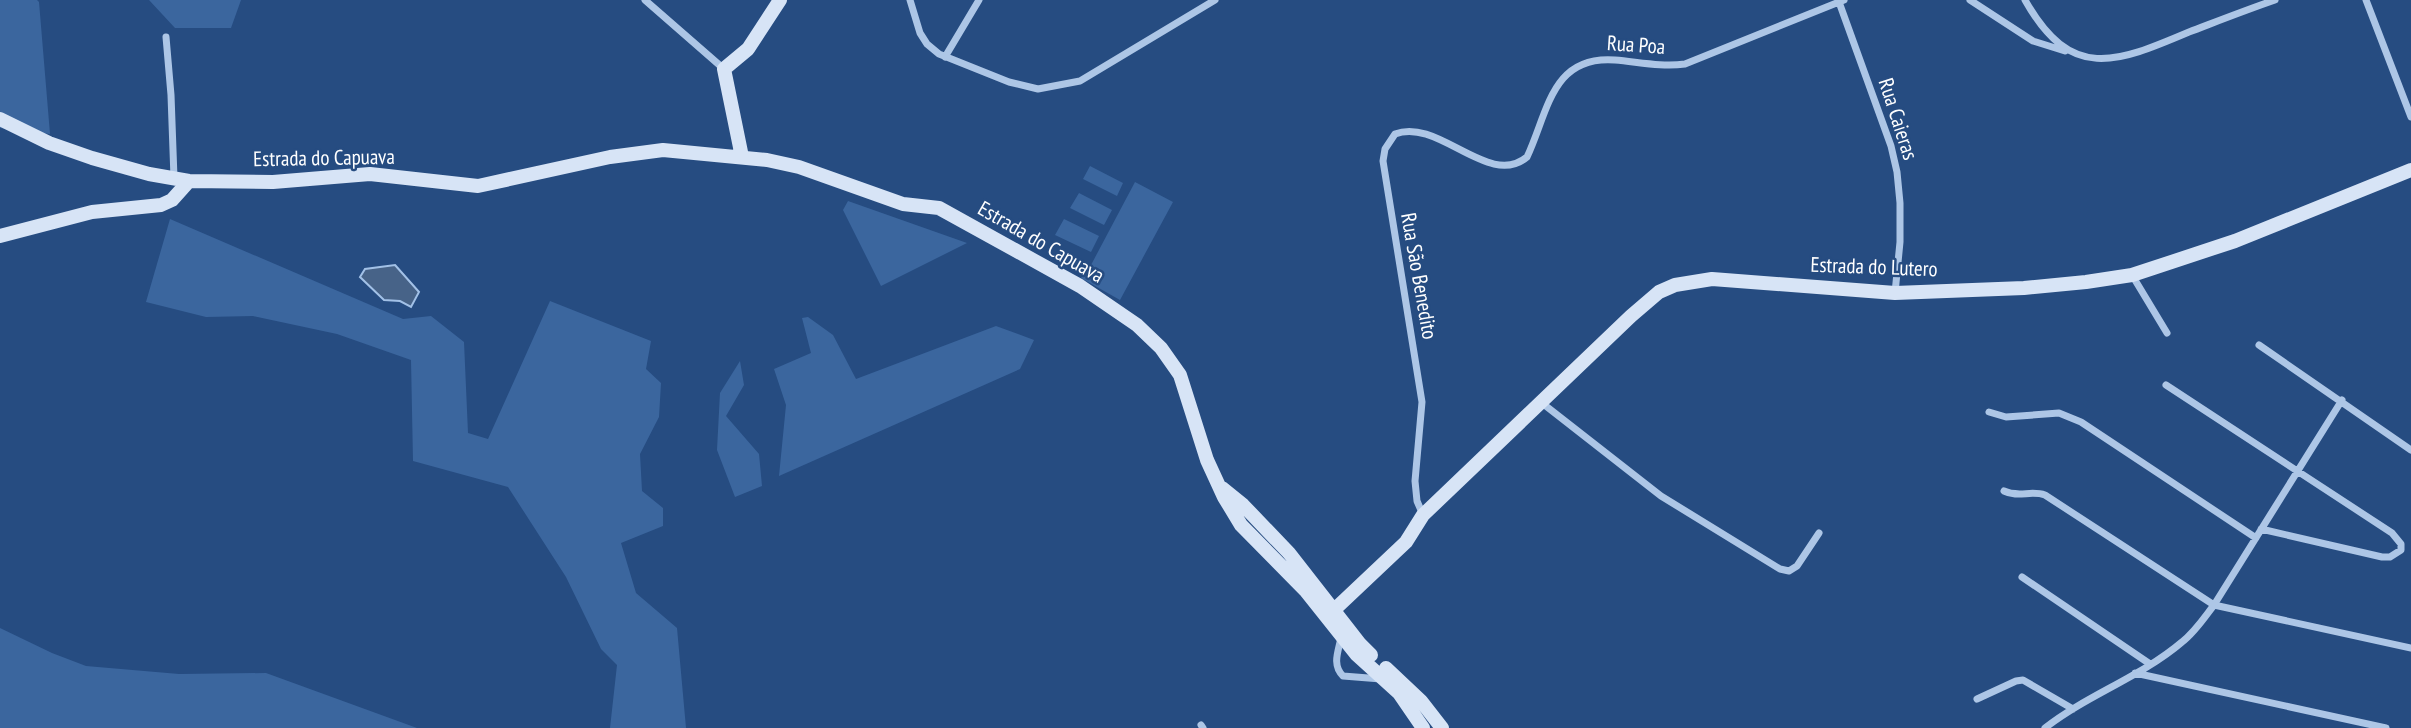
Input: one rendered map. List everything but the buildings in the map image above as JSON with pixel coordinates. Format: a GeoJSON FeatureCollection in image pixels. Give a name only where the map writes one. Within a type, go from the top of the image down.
{"type":"FeatureCollection","features":[{"type":"Feature","properties":{"kind":"main road"},"geometry":{"type":"LineString","coordinates":[[742,157],[724,69],[748,49],[780,0]]}},
{"type":"Feature","properties":{"kind":"main road","name":"Estrada do Capuava"},"geometry":{"type":"LineString","coordinates":[[0,119],[48,143],[92,158],[189,181],[273,182],[370,174],[478,186],[598,159],[663,150],[767,160],[799,167],[903,204],[939,208],[1012,246],[1118,311],[1161,348],[1172,362],[1183,385],[1220,487],[1246,532],[1305,590],[1342,637],[1410,707],[1423,728]]}},
{"type":"Feature","properties":{"kind":"main road","name":"Estrada do Lutero"},"geometry":{"type":"LineString","coordinates":[[1332,607],[1406,542],[1423,516],[1631,316],[1659,292],[1675,285],[1712,279],[1895,293],[2024,288],[2132,275],[2235,241],[2411,170]]}},
{"type":"Feature","properties":{"kind":"main road"},"geometry":{"type":"LineString","coordinates":[[0,236],[92,212],[161,205],[172,200],[189,181]]}},
{"type":"Feature","properties":{"kind":"main road","name":"Estrada do Capuava"},"geometry":{"type":"LineString","coordinates":[[1220,487],[1234,496],[1289,553],[1360,643],[1421,701],[1442,728]]}},
{"type":"Feature","properties":{"kind":"main road"},"geometry":{"type":"LineString","coordinates":[[1246,532],[1250,525],[1258,521]]}},
{"type":"Feature","properties":{"kind":"street"},"geometry":{"type":"LineString","coordinates":[[645,0],[724,69]]}},
{"type":"Feature","properties":{"kind":"street"},"geometry":{"type":"LineString","coordinates":[[910,0],[920,33],[927,44],[945,57],[1009,82],[1038,89],[1080,81],[1215,0]]}},
{"type":"Feature","properties":{"kind":"street"},"geometry":{"type":"LineString","coordinates":[[945,57],[979,0]]}},
{"type":"Feature","properties":{"kind":"street"},"geometry":{"type":"LineString","coordinates":[[1970,0],[2033,41],[2096,59],[2122,58],[2275,0]]}},
{"type":"Feature","properties":{"kind":"street"},"geometry":{"type":"LineString","coordinates":[[2025,0],[2040,26],[2069,52]]}},
{"type":"Feature","properties":{"kind":"street"},"geometry":{"type":"LineString","coordinates":[[2366,0],[2411,117]]}},
{"type":"Feature","properties":{"kind":"street","name":"Rua Poa"},"geometry":{"type":"LineString","coordinates":[[1479,159],[1510,166],[1527,158],[1548,102],[1566,74],[1580,65],[1598,59],[1667,66],[1685,64],[1841,1]]}},
{"type":"Feature","properties":{"kind":"street","name":"Rua Caieras"},"geometry":{"type":"LineString","coordinates":[[1841,1],[1891,146],[1897,172],[1900,216],[1895,293]]}},
{"type":"Feature","properties":{"kind":"street"},"geometry":{"type":"LineString","coordinates":[[2033,41],[2040,26]]}},
{"type":"Feature","properties":{"kind":"street"},"geometry":{"type":"LineString","coordinates":[[166,37],[172,95],[174,178]]}},
{"type":"Feature","properties":{"kind":"street","name":"Rua São Benedito"},"geometry":{"type":"LineString","coordinates":[[1423,516],[1417,501],[1415,481],[1422,402],[1383,161],[1385,149],[1395,134],[1413,130],[1479,159]]}},
{"type":"Feature","properties":{"kind":"street"},"geometry":{"type":"LineString","coordinates":[[2132,275],[2167,333]]}},
{"type":"Feature","properties":{"kind":"street"},"geometry":{"type":"LineString","coordinates":[[2259,345],[2411,450]]}},
{"type":"Feature","properties":{"kind":"street"},"geometry":{"type":"LineString","coordinates":[[2166,384],[2392,533],[2402,544],[2401,550],[2390,557],[2382,557],[2262,529]]}},
{"type":"Feature","properties":{"kind":"street"},"geometry":{"type":"LineString","coordinates":[[2046,728],[2182,642],[2214,606],[2342,400]]}},
{"type":"Feature","properties":{"kind":"street"},"geometry":{"type":"LineString","coordinates":[[1542,403],[1661,496],[1780,569],[1789,571],[1797,566],[1819,533]]}},
{"type":"Feature","properties":{"kind":"street"},"geometry":{"type":"LineString","coordinates":[[1989,412],[2006,417],[2059,413],[2081,422],[2256,538]]}},
{"type":"Feature","properties":{"kind":"street"},"geometry":{"type":"LineString","coordinates":[[2004,491],[2014,495],[2045,495],[2214,606],[2411,648]]}},
{"type":"Feature","properties":{"kind":"street"},"geometry":{"type":"LineString","coordinates":[[2022,577],[2151,664]]}},
{"type":"Feature","properties":{"kind":"street"},"geometry":{"type":"LineString","coordinates":[[1342,637],[1336,665],[1343,676],[1385,680]]}},
{"type":"Feature","properties":{"kind":"street"},"geometry":{"type":"LineString","coordinates":[[2134,673],[2386,728]]}},
{"type":"Feature","properties":{"kind":"street"},"geometry":{"type":"LineString","coordinates":[[1977,699],[2023,680],[2073,709]]}},
{"type":"Feature","properties":{"kind":"shaded area"},"geometry":{"type":"Polygon","coordinates":[[[0,0],[39,2],[50,134],[0,128],[0,0]]]}},
{"type":"Feature","properties":{"kind":"shaded area"},"geometry":{"type":"Polygon","coordinates":[[[149,0],[241,0],[231,28],[175,28],[149,0]]]}},
{"type":"Feature","properties":{"kind":"shaded area"},"geometry":{"type":"Polygon","coordinates":[[[1090,166],[1123,183],[1117,196],[1083,179],[1090,166]]]}},
{"type":"Feature","properties":{"kind":"shaded area"},"geometry":{"type":"Polygon","coordinates":[[[1135,182],[1173,202],[1120,300],[1081,278],[1091,265],[1135,182]]]}},
{"type":"Feature","properties":{"kind":"shaded area"},"geometry":{"type":"Polygon","coordinates":[[[1079,193],[1112,210],[1104,225],[1070,208],[1079,193]]]}},
{"type":"Feature","properties":{"kind":"shaded area"},"geometry":{"type":"Polygon","coordinates":[[[848,201],[967,243],[881,286],[843,210],[848,201]]]}},
{"type":"Feature","properties":{"kind":"shaded area"},"geometry":{"type":"Polygon","coordinates":[[[170,219],[403,319],[431,316],[464,342],[468,433],[488,439],[550,301],[651,341],[646,369],[661,383],[659,417],[640,454],[642,491],[663,508],[663,526],[621,543],[636,593],[677,628],[686,728],[610,728],[617,665],[601,649],[566,577],[508,487],[413,461],[411,360],[337,334],[253,316],[206,317],[146,302],[170,219]]]}},
{"type":"Feature","properties":{"kind":"shaded area"},"geometry":{"type":"Polygon","coordinates":[[[1064,219],[1099,236],[1091,252],[1055,235],[1064,219]]]}},
{"type":"Feature","properties":{"kind":"shaded area"},"geometry":{"type":"Polygon","coordinates":[[[395,265],[419,292],[411,307],[400,301],[384,300],[360,277],[365,269],[395,265]]]}},
{"type":"Feature","properties":{"kind":"shaded area"},"geometry":{"type":"Polygon","coordinates":[[[808,317],[833,335],[856,379],[996,326],[1034,340],[1020,369],[779,476],[786,405],[774,369],[811,353],[802,318],[808,317]]]}},
{"type":"Feature","properties":{"kind":"shaded area"},"geometry":{"type":"Polygon","coordinates":[[[740,361],[744,385],[726,416],[759,454],[762,486],[735,497],[717,450],[720,393],[740,361]]]}},
{"type":"Feature","properties":{"kind":"shaded area"},"geometry":{"type":"Polygon","coordinates":[[[0,628],[86,666],[179,674],[266,673],[417,728],[0,728],[0,628]]]}}]}
